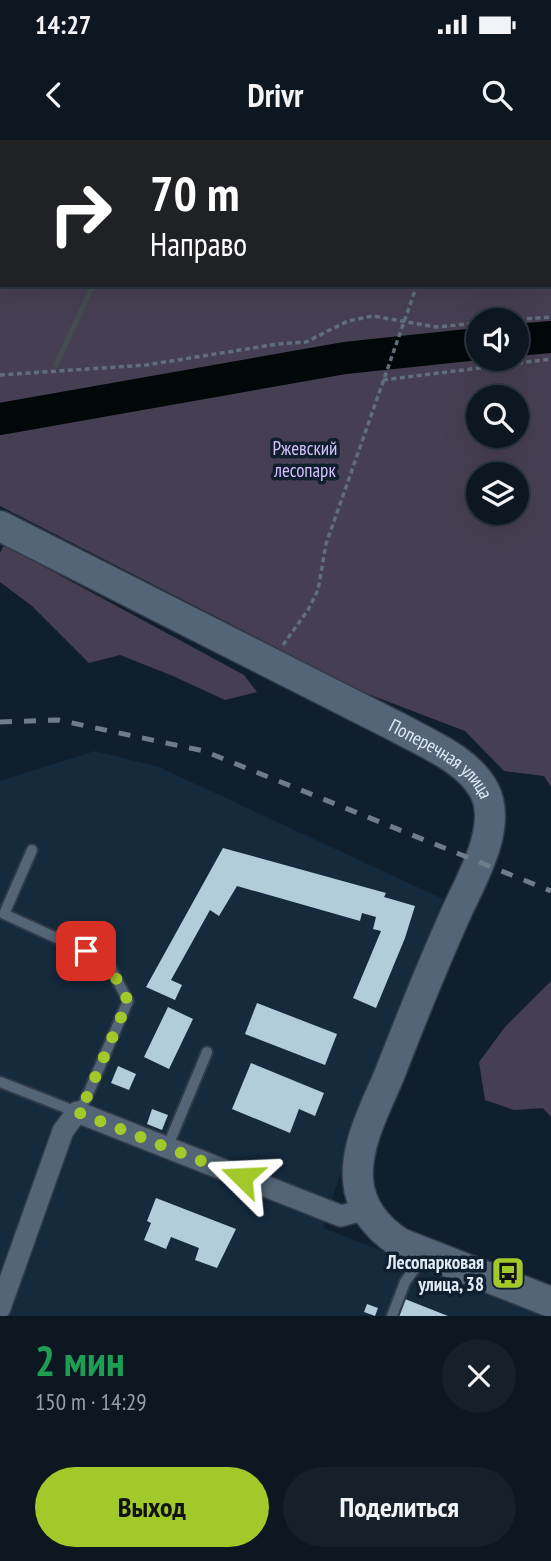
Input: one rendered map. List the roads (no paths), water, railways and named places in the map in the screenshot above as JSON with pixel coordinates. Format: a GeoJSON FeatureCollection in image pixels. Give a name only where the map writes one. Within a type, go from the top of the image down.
{"type":"FeatureCollection","features":[{"type":"Feature","properties":{"kind":"street","name":"Поперечная улица"},"geometry":{"type":"LineString","coordinates":[[0,526],[399,728],[455,760],[475,778],[488,801],[490,820],[484,850],[421,993],[362,1146],[358,1176],[366,1209]]}},
{"type":"Feature","properties":{"kind":"street"},"geometry":{"type":"LineString","coordinates":[[1,1303],[64,1130],[77,1112],[341,1216],[366,1209],[385,1233],[400,1243],[551,1302]]}},
{"type":"Feature","properties":{"kind":"lane"},"geometry":{"type":"LineString","coordinates":[[0,1082],[77,1112],[85,1101],[128,1001],[107,961],[4,914],[32,850]]}},
{"type":"Feature","properties":{"kind":"lane"},"geometry":{"type":"LineString","coordinates":[[167,1148],[207,1052]]}},
{"type":"Feature","properties":{"kind":"lane"},"geometry":{"type":"LineString","coordinates":[[392,1316],[405,1282],[426,1254]]}},
{"type":"Feature","properties":{"kind":"waterway"},"geometry":{"type":"LineString","coordinates":[[56,365],[92,287]]}},
{"type":"Feature","properties":{"kind":"waterway"},"geometry":{"type":"LineString","coordinates":[[529,339],[551,337]]}},
{"type":"Feature","properties":{"kind":"waterway"},"geometry":{"type":"LineString","coordinates":[[0,419],[345,358],[466,345]]}},
{"type":"Feature","properties":{"kind":"railway"},"geometry":{"type":"LineString","coordinates":[[0,722],[58,720],[204,751],[551,891]]}},
{"type":"Feature","properties":{"kind":"place","name":"Лесопарковая улица, 38"},"geometry":{"type":"Point","coordinates":[508,1273]}},
{"type":"Feature","properties":{"kind":"park label","name":"Ржевский лесопарк"},"geometry":{"type":"Point","coordinates":[305,459]}}]}
